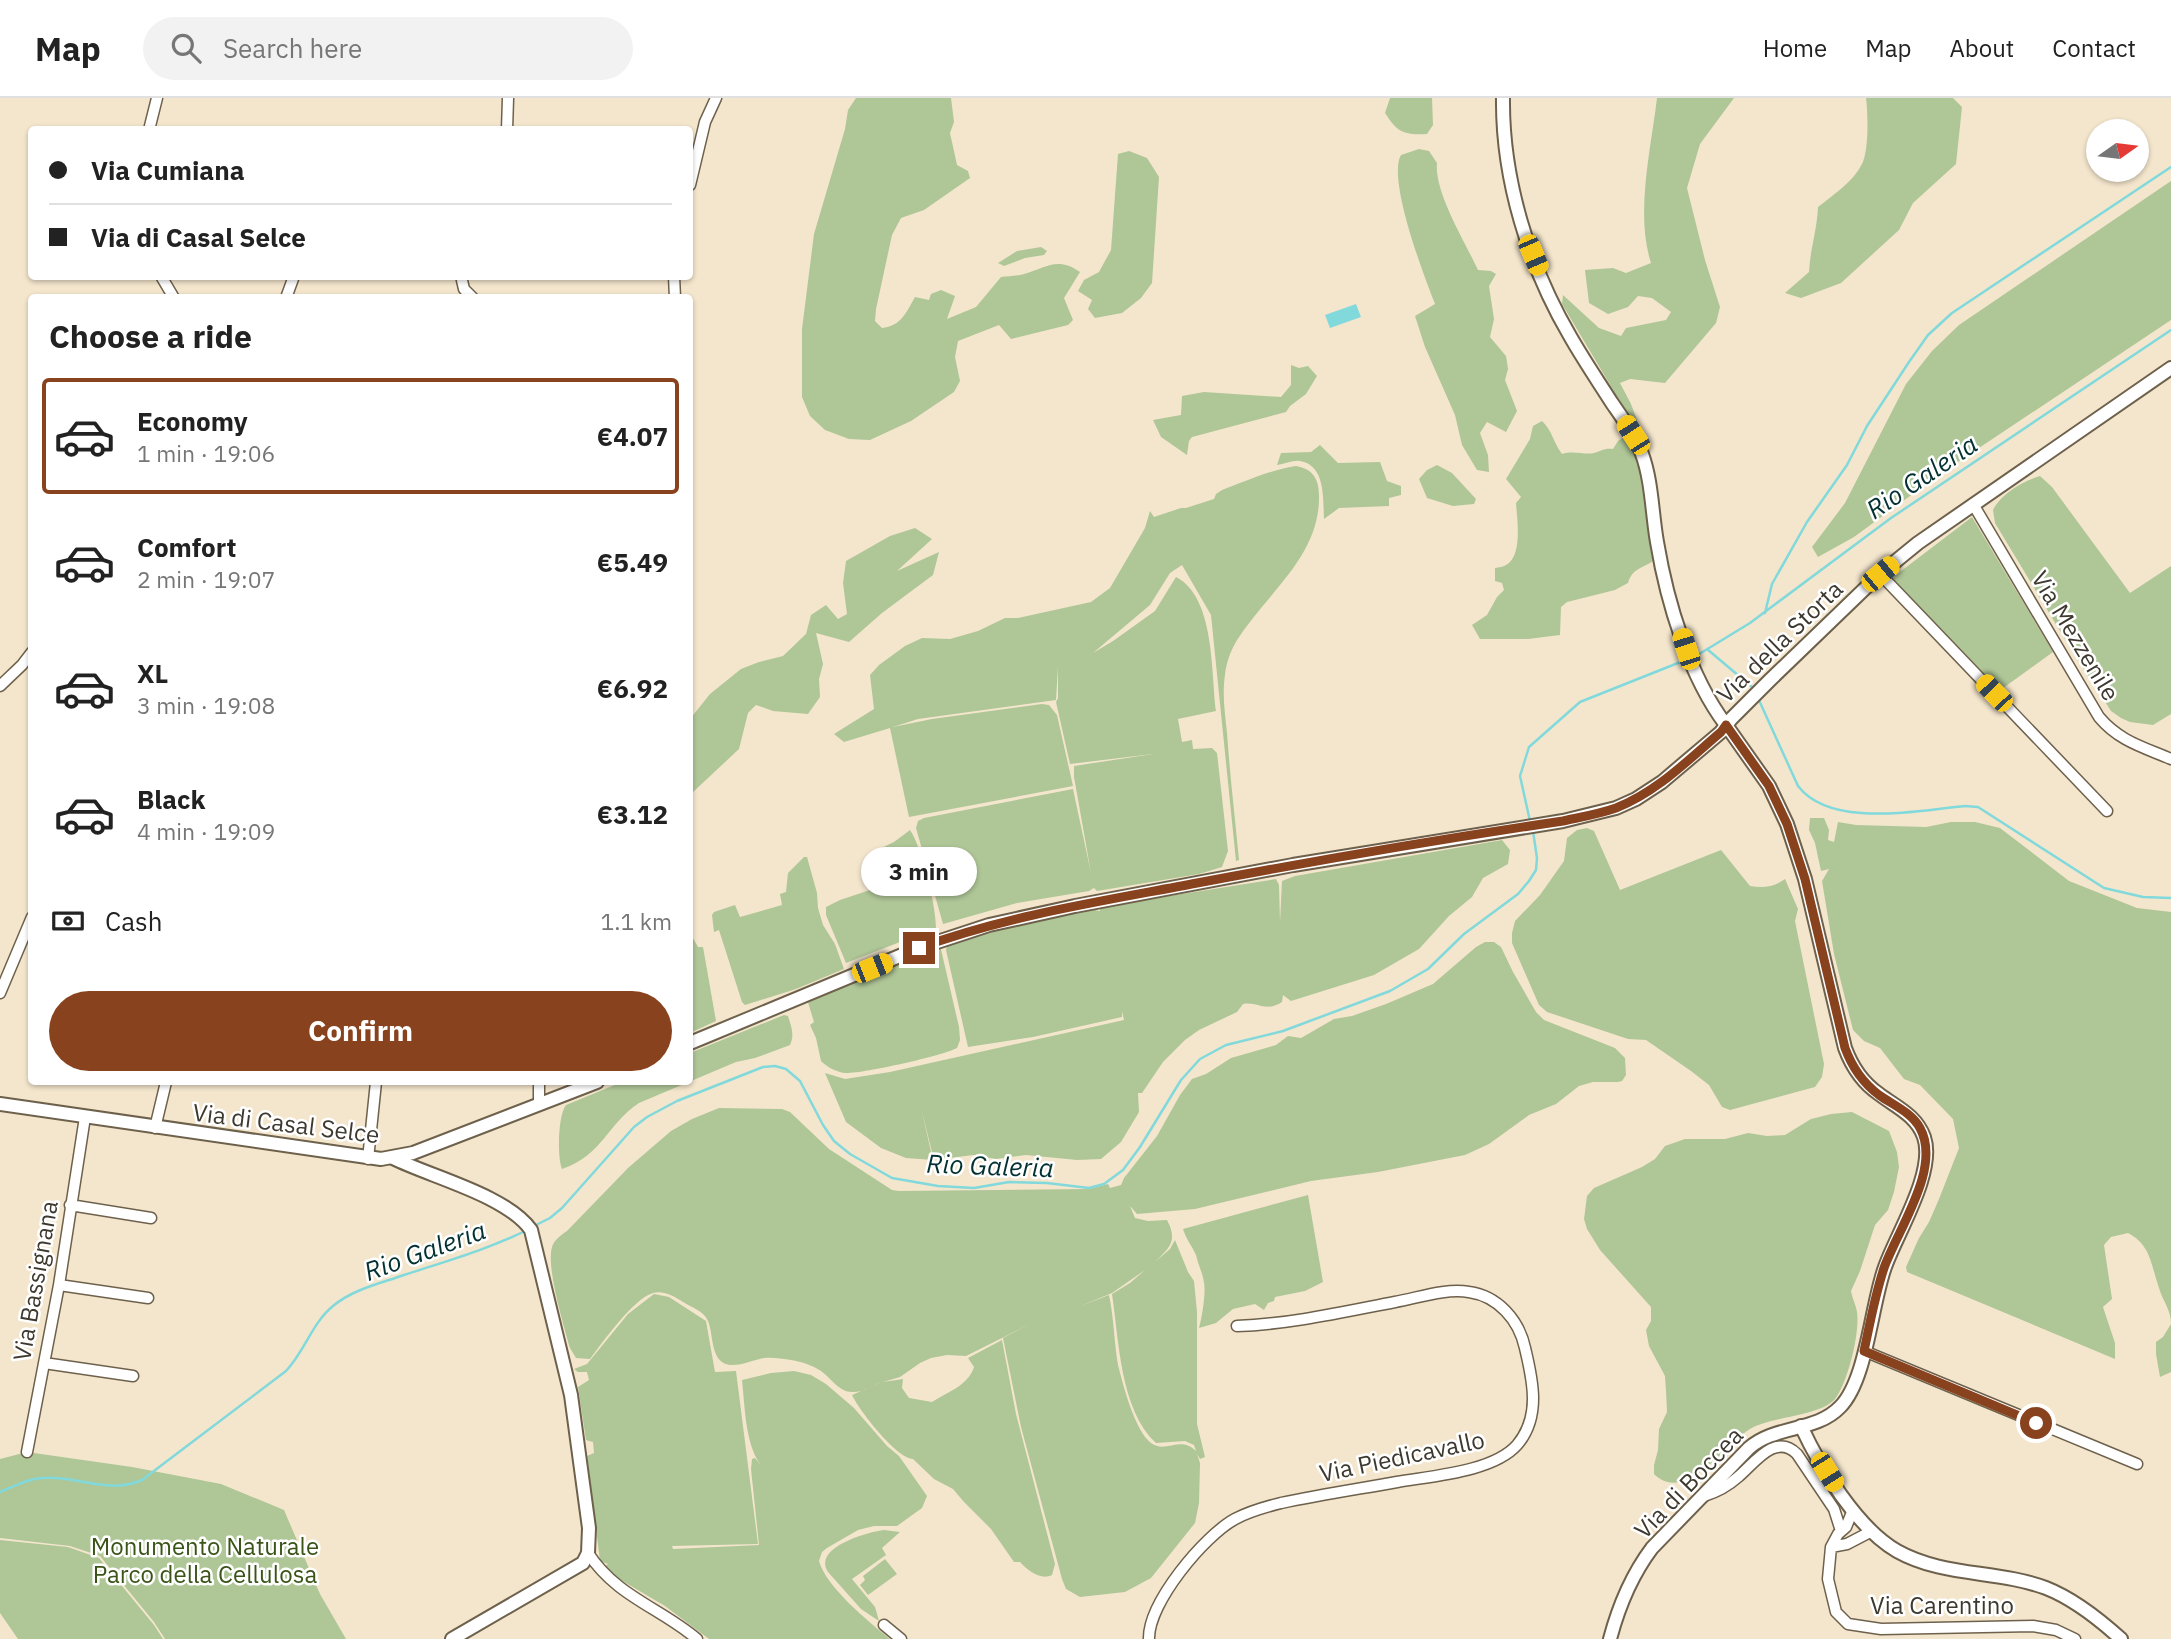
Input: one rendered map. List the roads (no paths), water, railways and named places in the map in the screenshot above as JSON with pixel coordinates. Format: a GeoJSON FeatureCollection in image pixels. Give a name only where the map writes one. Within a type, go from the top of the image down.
{"type":"FeatureCollection","features":[{"type":"Feature","properties":{"kind":"main road","name":"Via di Boccea"},"geometry":{"type":"LineString","coordinates":[[1503,98],[1504,139],[1510,178],[1518,212],[1538,268],[1569,333],[1643,455],[1661,564],[1686,649],[1711,702],[1769,786],[1787,824],[1805,879],[1850,1061],[1877,1093],[1914,1119],[1925,1142],[1926,1166],[1884,1267],[1856,1382],[1844,1403],[1829,1416],[1756,1442],[1652,1548],[1639,1565],[1621,1602],[1610,1639]]}},
{"type":"Feature","properties":{"kind":"main road","name":"Via della Storta"},"geometry":{"type":"LineString","coordinates":[[1726,725],[1880,574],[1917,543],[2171,368]]}},
{"type":"Feature","properties":{"kind":"main road"},"geometry":{"type":"LineString","coordinates":[[693,1043],[919,948],[989,925],[1075,906],[1285,867],[1563,821],[1616,808],[1653,789],[1726,725]]}},
{"type":"Feature","properties":{"kind":"main road","name":"Via di Casal Selce"},"geometry":{"type":"LineString","coordinates":[[0,1104],[368,1159],[393,1158],[434,1145],[589,1085]]}},
{"type":"Feature","properties":{"kind":"main road"},"geometry":{"type":"LineString","coordinates":[[393,1158],[464,1186],[514,1213],[531,1230],[571,1395],[587,1512],[588,1553],[584,1562],[452,1639]]}},
{"type":"Feature","properties":{"kind":"main road"},"geometry":{"type":"LineString","coordinates":[[1801,1426],[1819,1460],[1853,1510],[1896,1551],[1948,1569],[2047,1588],[2086,1610],[2121,1639]]}},
{"type":"Feature","properties":{"kind":"street"},"geometry":{"type":"LineString","coordinates":[[150,126],[157,98]]}},
{"type":"Feature","properties":{"kind":"street"},"geometry":{"type":"LineString","coordinates":[[507,126],[508,98]]}},
{"type":"Feature","properties":{"kind":"street"},"geometry":{"type":"LineString","coordinates":[[693,172],[705,122],[716,98]]}},
{"type":"Feature","properties":{"kind":"street","name":"Via Mezzenile"},"geometry":{"type":"LineString","coordinates":[[1973,504],[2099,717],[2112,732],[2129,743],[2171,759]]}},
{"type":"Feature","properties":{"kind":"street"},"geometry":{"type":"LineString","coordinates":[[1880,574],[2108,811]]}},
{"type":"Feature","properties":{"kind":"street"},"geometry":{"type":"LineString","coordinates":[[0,686],[28,657]]}},
{"type":"Feature","properties":{"kind":"street"},"geometry":{"type":"LineString","coordinates":[[0,993],[28,926]]}},
{"type":"Feature","properties":{"kind":"street"},"geometry":{"type":"LineString","coordinates":[[155,1128],[165,1085]]}},
{"type":"Feature","properties":{"kind":"street"},"geometry":{"type":"LineString","coordinates":[[368,1159],[376,1085]]}},
{"type":"Feature","properties":{"kind":"street"},"geometry":{"type":"LineString","coordinates":[[539,1085],[539,1105]]}},
{"type":"Feature","properties":{"kind":"street","name":"Via Bassignana"},"geometry":{"type":"LineString","coordinates":[[27,1452],[59,1285],[85,1118]]}},
{"type":"Feature","properties":{"kind":"street"},"geometry":{"type":"LineString","coordinates":[[70,1205],[151,1218]]}},
{"type":"Feature","properties":{"kind":"street"},"geometry":{"type":"LineString","coordinates":[[59,1285],[148,1298]]}},
{"type":"Feature","properties":{"kind":"street","name":"Via Piedicavallo"},"geometry":{"type":"LineString","coordinates":[[1149,1639],[1151,1619],[1163,1596],[1188,1563],[1234,1520],[1254,1510],[1290,1501],[1451,1473],[1489,1463],[1516,1446],[1531,1416],[1534,1401],[1532,1383],[1521,1333],[1503,1308],[1479,1294],[1452,1292],[1292,1321],[1237,1326]]}},
{"type":"Feature","properties":{"kind":"street"},"geometry":{"type":"LineString","coordinates":[[1864,1351],[2137,1464]]}},
{"type":"Feature","properties":{"kind":"street"},"geometry":{"type":"LineString","coordinates":[[44,1363],[133,1376]]}},
{"type":"Feature","properties":{"kind":"street"},"geometry":{"type":"LineString","coordinates":[[1704,1496],[1730,1483],[1766,1451],[1776,1447],[1789,1447],[1797,1454],[1833,1509],[1841,1531]]}},
{"type":"Feature","properties":{"kind":"street"},"geometry":{"type":"LineString","coordinates":[[1830,1548],[1846,1527],[1853,1510]]}},
{"type":"Feature","properties":{"kind":"street"},"geometry":{"type":"LineString","coordinates":[[1830,1548],[1847,1544],[1872,1531]]}},
{"type":"Feature","properties":{"kind":"street","name":"Via Carentino"},"geometry":{"type":"LineString","coordinates":[[1830,1548],[1830,1593],[1836,1612],[1848,1624],[1881,1629],[2033,1626],[2056,1630],[2074,1639]]}},
{"type":"Feature","properties":{"kind":"street"},"geometry":{"type":"LineString","coordinates":[[588,1553],[599,1570],[614,1584],[671,1619],[697,1639]]}},
{"type":"Feature","properties":{"kind":"street"},"geometry":{"type":"LineString","coordinates":[[884,1625],[901,1639]]}},
{"type":"Feature","properties":{"kind":"water"},"geometry":{"type":"Polygon","coordinates":[[[1356,304],[1361,317],[1330,328],[1325,315],[1356,304]]]}},
{"type":"Feature","properties":{"kind":"waterway"},"geometry":{"type":"LineString","coordinates":[[1765,613],[1772,584],[1807,522],[1847,465],[1867,426],[1928,335],[1952,313],[2171,167]]}},
{"type":"Feature","properties":{"kind":"waterway","name":"Rio Galeria"},"geometry":{"type":"LineString","coordinates":[[1696,656],[1750,623],[1891,518],[2171,330]]}},
{"type":"Feature","properties":{"kind":"waterway"},"geometry":{"type":"LineString","coordinates":[[1707,649],[1752,687]]}},
{"type":"Feature","properties":{"kind":"waterway","name":"Rio Galeria"},"geometry":{"type":"LineString","coordinates":[[1530,821],[1520,776],[1529,747],[1580,702],[1683,661]]}},
{"type":"Feature","properties":{"kind":"waterway"},"geometry":{"type":"LineString","coordinates":[[1758,698],[1798,786],[1813,799],[1831,808],[1876,814],[1978,807],[2104,888],[2143,897],[2171,898]]}},
{"type":"Feature","properties":{"kind":"waterway","name":"Rio Galeria"},"geometry":{"type":"LineString","coordinates":[[532,1227],[562,1208],[634,1127],[647,1117],[677,1101],[763,1067],[775,1066],[786,1069],[800,1081],[834,1141],[850,1154],[892,1178],[938,1186],[974,1188],[1009,1182],[1089,1188],[1104,1184],[1123,1170],[1181,1080],[1200,1059],[1226,1045],[1283,1031],[1390,991],[1428,969],[1464,934],[1518,894],[1529,881],[1536,870],[1537,858],[1533,831]]}},
{"type":"Feature","properties":{"kind":"waterway","name":"Rio Galeria"},"geometry":{"type":"LineString","coordinates":[[0,1492],[38,1478],[117,1486],[142,1480],[286,1371],[319,1321],[340,1300],[366,1288],[481,1250],[527,1230]]}},
{"type":"Feature","properties":{"kind":"park label","name":"Monumento Naturale Parco della Cellulosa"},"geometry":{"type":"Point","coordinates":[205,1561]}}]}
